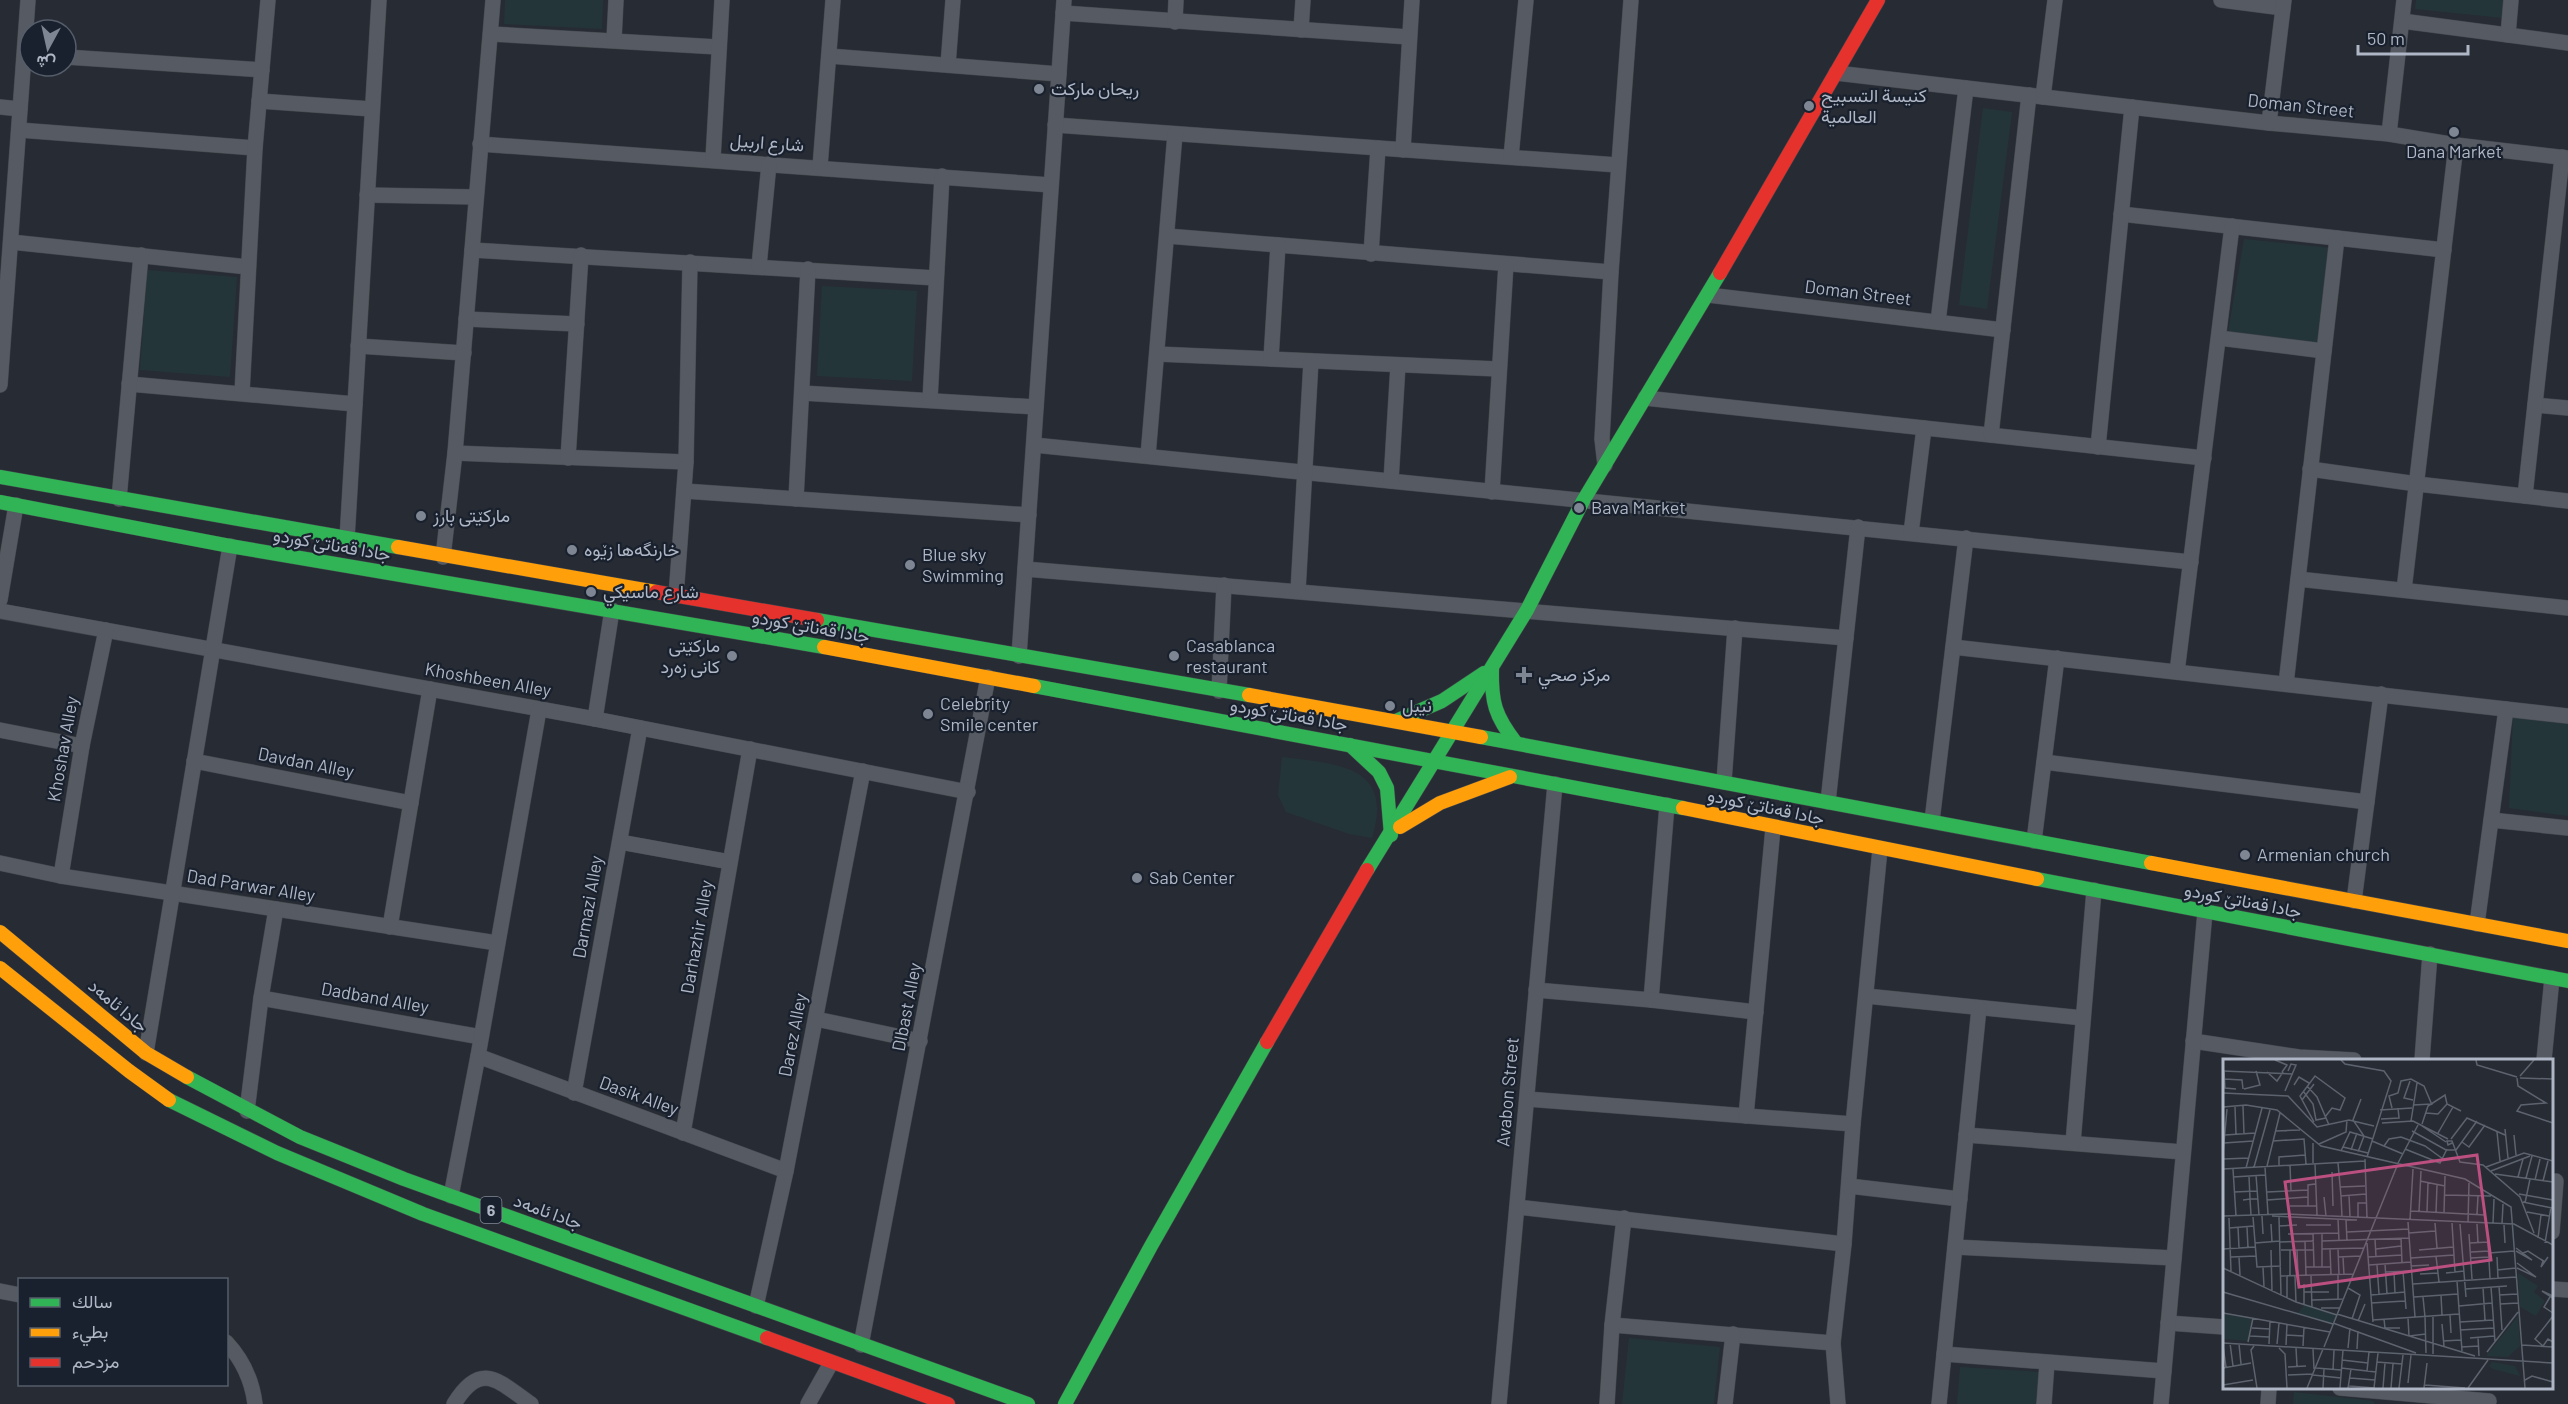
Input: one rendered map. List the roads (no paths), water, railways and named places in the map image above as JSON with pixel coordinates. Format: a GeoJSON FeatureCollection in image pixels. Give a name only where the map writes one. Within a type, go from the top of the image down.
{"type":"FeatureCollection","features":[{"type":"Feature","properties":{"kind":"street"},"geometry":{"type":"LineString","coordinates":[[28,0],[28,18]]}},
{"type":"Feature","properties":{"kind":"street"},"geometry":{"type":"LineString","coordinates":[[242,393],[255,148],[268,0]]}},
{"type":"Feature","properties":{"kind":"street"},"geometry":{"type":"LineString","coordinates":[[347,539],[379,0]]}},
{"type":"Feature","properties":{"kind":"street"},"geometry":{"type":"LineString","coordinates":[[443,556],[464,353],[493,0]]}},
{"type":"Feature","properties":{"kind":"street"},"geometry":{"type":"LineString","coordinates":[[614,40],[616,0]]}},
{"type":"Feature","properties":{"kind":"street"},"geometry":{"type":"LineString","coordinates":[[713,159],[722,0]]}},
{"type":"Feature","properties":{"kind":"street"},"geometry":{"type":"LineString","coordinates":[[820,167],[833,0]]}},
{"type":"Feature","properties":{"kind":"street"},"geometry":{"type":"LineString","coordinates":[[948,65],[953,0]]}},
{"type":"Feature","properties":{"kind":"street"},"geometry":{"type":"LineString","coordinates":[[1175,21],[1176,0]]}},
{"type":"Feature","properties":{"kind":"street"},"geometry":{"type":"LineString","coordinates":[[1301,30],[1303,0]]}},
{"type":"Feature","properties":{"kind":"street"},"geometry":{"type":"LineString","coordinates":[[1403,150],[1412,0]]}},
{"type":"Feature","properties":{"kind":"street"},"geometry":{"type":"LineString","coordinates":[[1511,158],[1526,0]]}},
{"type":"Feature","properties":{"kind":"street"},"geometry":{"type":"LineString","coordinates":[[1605,465],[1602,439],[1611,272],[1631,0]]}},
{"type":"Feature","properties":{"kind":"street"},"geometry":{"type":"LineString","coordinates":[[1065,1404],[1151,1246],[1334,924],[1527,610],[1583,501],[1708,295],[1878,0]]}},
{"type":"Feature","properties":{"kind":"street"},"geometry":{"type":"LineString","coordinates":[[1991,435],[2003,330],[2036,96],[2055,0]]}},
{"type":"Feature","properties":{"kind":"street"},"geometry":{"type":"LineString","coordinates":[[2221,0],[2283,4],[2269,123]]}},
{"type":"Feature","properties":{"kind":"street"},"geometry":{"type":"LineString","coordinates":[[2390,134],[2404,0]]}},
{"type":"Feature","properties":{"kind":"street"},"geometry":{"type":"LineString","coordinates":[[2508,35],[2511,0]]}},
{"type":"Feature","properties":{"kind":"street"},"geometry":{"type":"LineString","coordinates":[[1019,656],[1064,6],[1175,21],[1409,37]]}},
{"type":"Feature","properties":{"kind":"street"},"geometry":{"type":"LineString","coordinates":[[2402,21],[2568,43]]}},
{"type":"Feature","properties":{"kind":"street"},"geometry":{"type":"LineString","coordinates":[[491,34],[718,47]]}},
{"type":"Feature","properties":{"kind":"street"},"geometry":{"type":"LineString","coordinates":[[829,56],[1059,74]]}},
{"type":"Feature","properties":{"kind":"street"},"geometry":{"type":"LineString","coordinates":[[78,58],[262,70]]}},
{"type":"Feature","properties":{"kind":"street","name":"Doman Street"},"geometry":{"type":"LineString","coordinates":[[1836,72],[2269,123],[2390,134],[2456,145],[2565,158]]}},
{"type":"Feature","properties":{"kind":"street"},"geometry":{"type":"LineString","coordinates":[[0,385],[2,335],[24,78]]}},
{"type":"Feature","properties":{"kind":"street"},"geometry":{"type":"LineString","coordinates":[[1938,322],[1966,88]]}},
{"type":"Feature","properties":{"kind":"street"},"geometry":{"type":"LineString","coordinates":[[259,101],[372,109]]}},
{"type":"Feature","properties":{"kind":"street"},"geometry":{"type":"LineString","coordinates":[[0,107],[20,109]]}},
{"type":"Feature","properties":{"kind":"street"},"geometry":{"type":"LineString","coordinates":[[2098,447],[2132,107]]}},
{"type":"Feature","properties":{"kind":"street"},"geometry":{"type":"LineString","coordinates":[[1055,125],[1618,165]]}},
{"type":"Feature","properties":{"kind":"street"},"geometry":{"type":"LineString","coordinates":[[19,130],[255,148]]}},
{"type":"Feature","properties":{"kind":"street"},"geometry":{"type":"LineString","coordinates":[[1148,456],[1176,134]]}},
{"type":"Feature","properties":{"kind":"street","name":"شارع اربيل"},"geometry":{"type":"LineString","coordinates":[[480,144],[1052,185]]}},
{"type":"Feature","properties":{"kind":"street"},"geometry":{"type":"LineString","coordinates":[[2404,590],[2456,145]]}},
{"type":"Feature","properties":{"kind":"street"},"geometry":{"type":"LineString","coordinates":[[1371,254],[1378,148]]}},
{"type":"Feature","properties":{"kind":"street"},"geometry":{"type":"LineString","coordinates":[[2525,496],[2535,405],[2561,232],[2565,158]]}},
{"type":"Feature","properties":{"kind":"street"},"geometry":{"type":"LineString","coordinates":[[759,266],[769,164]]}},
{"type":"Feature","properties":{"kind":"street"},"geometry":{"type":"LineString","coordinates":[[930,400],[942,176]]}},
{"type":"Feature","properties":{"kind":"street"},"geometry":{"type":"LineString","coordinates":[[367,195],[476,197]]}},
{"type":"Feature","properties":{"kind":"street"},"geometry":{"type":"LineString","coordinates":[[2121,214],[2444,250]]}},
{"type":"Feature","properties":{"kind":"street"},"geometry":{"type":"LineString","coordinates":[[2177,672],[2232,226]]}},
{"type":"Feature","properties":{"kind":"street"},"geometry":{"type":"LineString","coordinates":[[1167,236],[1611,272]]}},
{"type":"Feature","properties":{"kind":"street"},"geometry":{"type":"LineString","coordinates":[[2286,684],[2337,238]]}},
{"type":"Feature","properties":{"kind":"street"},"geometry":{"type":"LineString","coordinates":[[10,242],[248,267]]}},
{"type":"Feature","properties":{"kind":"street"},"geometry":{"type":"LineString","coordinates":[[1271,359],[1278,246]]}},
{"type":"Feature","properties":{"kind":"street"},"geometry":{"type":"LineString","coordinates":[[472,250],[936,278]]}},
{"type":"Feature","properties":{"kind":"street"},"geometry":{"type":"LineString","coordinates":[[119,499],[141,255]]}},
{"type":"Feature","properties":{"kind":"street"},"geometry":{"type":"LineString","coordinates":[[568,458],[581,255]]}},
{"type":"Feature","properties":{"kind":"street"},"geometry":{"type":"LineString","coordinates":[[676,596],[686,462],[690,262]]}},
{"type":"Feature","properties":{"kind":"street"},"geometry":{"type":"LineString","coordinates":[[1492,492],[1506,264]]}},
{"type":"Feature","properties":{"kind":"street"},"geometry":{"type":"LineString","coordinates":[[796,499],[808,269]]}},
{"type":"Feature","properties":{"kind":"street","name":"Doman Street"},"geometry":{"type":"LineString","coordinates":[[1708,295],[2003,330]]}},
{"type":"Feature","properties":{"kind":"street"},"geometry":{"type":"LineString","coordinates":[[466,319],[577,324]]}},
{"type":"Feature","properties":{"kind":"street"},"geometry":{"type":"LineString","coordinates":[[2218,338],[2324,351]]}},
{"type":"Feature","properties":{"kind":"street"},"geometry":{"type":"LineString","coordinates":[[358,346],[464,353]]}},
{"type":"Feature","properties":{"kind":"street"},"geometry":{"type":"LineString","coordinates":[[1157,354],[1498,369]]}},
{"type":"Feature","properties":{"kind":"street"},"geometry":{"type":"LineString","coordinates":[[1298,591],[1311,361]]}},
{"type":"Feature","properties":{"kind":"street"},"geometry":{"type":"LineString","coordinates":[[1391,481],[1398,365]]}},
{"type":"Feature","properties":{"kind":"street"},"geometry":{"type":"LineString","coordinates":[[129,384],[355,404]]}},
{"type":"Feature","properties":{"kind":"street"},"geometry":{"type":"LineString","coordinates":[[802,393],[1036,407]]}},
{"type":"Feature","properties":{"kind":"street"},"geometry":{"type":"LineString","coordinates":[[1645,398],[2204,458]]}},
{"type":"Feature","properties":{"kind":"street"},"geometry":{"type":"LineString","coordinates":[[2535,405],[2568,408]]}},
{"type":"Feature","properties":{"kind":"street"},"geometry":{"type":"LineString","coordinates":[[1911,533],[1924,428]]}},
{"type":"Feature","properties":{"kind":"street"},"geometry":{"type":"LineString","coordinates":[[1034,445],[2191,562]]}},
{"type":"Feature","properties":{"kind":"street"},"geometry":{"type":"LineString","coordinates":[[455,453],[686,462]]}},
{"type":"Feature","properties":{"kind":"street"},"geometry":{"type":"LineString","coordinates":[[2310,469],[2416,484],[2568,501]]}},
{"type":"Feature","properties":{"kind":"street","name":"جادا قەناتێ کوردو"},"geometry":{"type":"LineString","coordinates":[[0,477],[1396,721],[2568,941]]}},
{"type":"Feature","properties":{"kind":"street"},"geometry":{"type":"LineString","coordinates":[[684,491],[1029,515]]}},
{"type":"Feature","properties":{"kind":"street","name":"جادا قەناتێ کوردو"},"geometry":{"type":"LineString","coordinates":[[0,502],[230,546],[988,676],[1350,744],[1433,762],[1666,804],[1880,849],[2568,981]]}},
{"type":"Feature","properties":{"kind":"street"},"geometry":{"type":"LineString","coordinates":[[0,600],[16,506]]}},
{"type":"Feature","properties":{"kind":"street"},"geometry":{"type":"LineString","coordinates":[[1828,802],[1858,527]]}},
{"type":"Feature","properties":{"kind":"street"},"geometry":{"type":"LineString","coordinates":[[1932,822],[1966,538]]}},
{"type":"Feature","properties":{"kind":"street"},"geometry":{"type":"LineString","coordinates":[[146,1053],[230,546]]}},
{"type":"Feature","properties":{"kind":"street"},"geometry":{"type":"LineString","coordinates":[[1025,569],[1846,638]]}},
{"type":"Feature","properties":{"kind":"street"},"geometry":{"type":"LineString","coordinates":[[2298,579],[2568,608]]}},
{"type":"Feature","properties":{"kind":"street"},"geometry":{"type":"LineString","coordinates":[[1219,691],[1224,585]]}},
{"type":"Feature","properties":{"kind":"street"},"geometry":{"type":"LineString","coordinates":[[595,719],[612,610]]}},
{"type":"Feature","properties":{"kind":"street","name":"Khoshbeen Alley"},"geometry":{"type":"LineString","coordinates":[[0,611],[595,719],[968,792]]}},
{"type":"Feature","properties":{"kind":"street"},"geometry":{"type":"LineString","coordinates":[[1724,782],[1735,628]]}},
{"type":"Feature","properties":{"kind":"street","name":"Khoshav Alley"},"geometry":{"type":"LineString","coordinates":[[61,876],[82,746],[105,630]]}},
{"type":"Feature","properties":{"kind":"street"},"geometry":{"type":"LineString","coordinates":[[1953,647],[2568,716]]}},
{"type":"Feature","properties":{"kind":"street"},"geometry":{"type":"LineString","coordinates":[[2034,841],[2057,658]]}},
{"type":"Feature","properties":{"kind":"street"},"geometry":{"type":"LineString","coordinates":[[1396,721],[1442,701],[1492,668]]}},
{"type":"Feature","properties":{"kind":"street"},"geometry":{"type":"LineString","coordinates":[[1492,668],[1491,703],[1500,724],[1516,743]]}},
{"type":"Feature","properties":{"kind":"street","name":"Dlbast Alley"},"geometry":{"type":"LineString","coordinates":[[861,1345],[968,792],[988,676]]}},
{"type":"Feature","properties":{"kind":"street"},"geometry":{"type":"LineString","coordinates":[[390,927],[430,689]]}},
{"type":"Feature","properties":{"kind":"street"},"geometry":{"type":"LineString","coordinates":[[2354,901],[2381,694]]}},
{"type":"Feature","properties":{"kind":"street"},"geometry":{"type":"LineString","coordinates":[[2477,924],[2506,709]]}},
{"type":"Feature","properties":{"kind":"street"},"geometry":{"type":"LineString","coordinates":[[451,1196],[482,1037],[538,710]]}},
{"type":"Feature","properties":{"kind":"street","name":"Darmazi Alley"},"geometry":{"type":"LineString","coordinates":[[574,1093],[640,728]]}},
{"type":"Feature","properties":{"kind":"street"},"geometry":{"type":"LineString","coordinates":[[0,730],[82,746]]}},
{"type":"Feature","properties":{"kind":"street"},"geometry":{"type":"LineString","coordinates":[[1350,744],[1379,772],[1387,788],[1390,835]]}},
{"type":"Feature","properties":{"kind":"street","name":"Darhazhir Alley"},"geometry":{"type":"LineString","coordinates":[[683,1132],[750,749]]}},
{"type":"Feature","properties":{"kind":"street","name":"Davdan Alley"},"geometry":{"type":"LineString","coordinates":[[194,760],[411,803]]}},
{"type":"Feature","properties":{"kind":"street"},"geometry":{"type":"LineString","coordinates":[[2044,762],[2367,802]]}},
{"type":"Feature","properties":{"kind":"street","name":"Darez Alley"},"geometry":{"type":"LineString","coordinates":[[756,1306],[816,1019],[862,771]]}},
{"type":"Feature","properties":{"kind":"street"},"geometry":{"type":"LineString","coordinates":[[1390,835],[1432,805],[1449,797],[1513,776]]}},
{"type":"Feature","properties":{"kind":"street","name":"Avabon Street"},"geometry":{"type":"LineString","coordinates":[[1499,1404],[1555,784]]}},
{"type":"Feature","properties":{"kind":"street"},"geometry":{"type":"LineString","coordinates":[[1651,999],[1666,804]]}},
{"type":"Feature","properties":{"kind":"street"},"geometry":{"type":"LineString","coordinates":[[2491,820],[2568,828]]}},
{"type":"Feature","properties":{"kind":"street"},"geometry":{"type":"LineString","coordinates":[[1746,1116],[1773,828]]}},
{"type":"Feature","properties":{"kind":"street"},"geometry":{"type":"LineString","coordinates":[[620,842],[730,862]]}},
{"type":"Feature","properties":{"kind":"street"},"geometry":{"type":"LineString","coordinates":[[1838,1404],[1833,1343],[1880,849]]}},
{"type":"Feature","properties":{"kind":"street","name":"Dad Parwar Alley"},"geometry":{"type":"LineString","coordinates":[[0,863],[61,876],[497,944]]}},
{"type":"Feature","properties":{"kind":"street"},"geometry":{"type":"LineString","coordinates":[[2073,1143],[2094,890]]}},
{"type":"Feature","properties":{"kind":"street"},"geometry":{"type":"LineString","coordinates":[[247,1111],[261,998],[276,909]]}},
{"type":"Feature","properties":{"kind":"street"},"geometry":{"type":"LineString","coordinates":[[2161,1404],[2205,912]]}},
{"type":"Feature","properties":{"kind":"street","name":"جادا ئامەد"},"geometry":{"type":"LineString","coordinates":[[0,932],[146,1053],[247,1111],[300,1137],[451,1196],[1028,1404]]}},
{"type":"Feature","properties":{"kind":"street"},"geometry":{"type":"LineString","coordinates":[[2422,1059],[2430,954]]}},
{"type":"Feature","properties":{"kind":"street","name":"6"},"geometry":{"type":"LineString","coordinates":[[0,968],[138,1078],[202,1118],[377,1196],[948,1404]]}},
{"type":"Feature","properties":{"kind":"street"},"geometry":{"type":"LineString","coordinates":[[2544,1059],[2552,978]]}},
{"type":"Feature","properties":{"kind":"street"},"geometry":{"type":"LineString","coordinates":[[1536,990],[1651,999],[1756,1012]]}},
{"type":"Feature","properties":{"kind":"street"},"geometry":{"type":"LineString","coordinates":[[1866,996],[2084,1018]]}},
{"type":"Feature","properties":{"kind":"street","name":"Dadband Alley"},"geometry":{"type":"LineString","coordinates":[[261,998],[482,1037]]}},
{"type":"Feature","properties":{"kind":"street"},"geometry":{"type":"LineString","coordinates":[[1939,1404],[1979,1008]]}},
{"type":"Feature","properties":{"kind":"street"},"geometry":{"type":"LineString","coordinates":[[816,1019],[920,1041]]}},
{"type":"Feature","properties":{"kind":"street"},"geometry":{"type":"LineString","coordinates":[[2193,1041],[2299,1059]]}},
{"type":"Feature","properties":{"kind":"street","name":"Dasik Alley"},"geometry":{"type":"LineString","coordinates":[[478,1056],[786,1170]]}},
{"type":"Feature","properties":{"kind":"street"},"geometry":{"type":"LineString","coordinates":[[1527,1099],[1853,1124]]}},
{"type":"Feature","properties":{"kind":"street"},"geometry":{"type":"LineString","coordinates":[[1966,1134],[2183,1152]]}},
{"type":"Feature","properties":{"kind":"street"},"geometry":{"type":"LineString","coordinates":[[2553,1224],[2558,1181]]}},
{"type":"Feature","properties":{"kind":"street"},"geometry":{"type":"LineString","coordinates":[[1849,1186],[1960,1198]]}},
{"type":"Feature","properties":{"kind":"street"},"geometry":{"type":"LineString","coordinates":[[1517,1207],[1844,1244]]}},
{"type":"Feature","properties":{"kind":"street"},"geometry":{"type":"LineString","coordinates":[[1607,1404],[1612,1326],[1624,1218]]}},
{"type":"Feature","properties":{"kind":"street"},"geometry":{"type":"LineString","coordinates":[[1955,1247],[2174,1258]]}},
{"type":"Feature","properties":{"kind":"street"},"geometry":{"type":"LineString","coordinates":[[611,1282],[619,1257]]}},
{"type":"Feature","properties":{"kind":"street"},"geometry":{"type":"LineString","coordinates":[[655,1299],[665,1273]]}},
{"type":"Feature","properties":{"kind":"street"},"geometry":{"type":"LineString","coordinates":[[2553,1289],[2568,1290]]}},
{"type":"Feature","properties":{"kind":"street"},"geometry":{"type":"LineString","coordinates":[[0,1291],[18,1295]]}},
{"type":"Feature","properties":{"kind":"street"},"geometry":{"type":"LineString","coordinates":[[2168,1323],[2223,1327]]}},
{"type":"Feature","properties":{"kind":"street"},"geometry":{"type":"LineString","coordinates":[[1612,1326],[1833,1343]]}},
{"type":"Feature","properties":{"kind":"street"},"geometry":{"type":"LineString","coordinates":[[1725,1404],[1733,1334]]}},
{"type":"Feature","properties":{"kind":"street"},"geometry":{"type":"LineString","coordinates":[[228,1344],[250,1377],[255,1404]]}},
{"type":"Feature","properties":{"kind":"street"},"geometry":{"type":"LineString","coordinates":[[1944,1354],[2164,1371]]}},
{"type":"Feature","properties":{"kind":"street"},"geometry":{"type":"LineString","coordinates":[[808,1404],[831,1363]]}},
{"type":"Feature","properties":{"kind":"street"},"geometry":{"type":"LineString","coordinates":[[2044,1404],[2047,1363]]}},
{"type":"Feature","properties":{"kind":"street"},"geometry":{"type":"LineString","coordinates":[[454,1404],[464,1388],[471,1383],[488,1378],[504,1384],[531,1404]]}},
{"type":"Feature","properties":{"kind":"street"},"geometry":{"type":"LineString","coordinates":[[2268,1404],[2269,1389]]}},
{"type":"Feature","properties":{"kind":"street"},"geometry":{"type":"LineString","coordinates":[[2344,1389],[2381,1398],[2489,1398]]}},
{"type":"Feature","properties":{"kind":"place","name":"ريحان ماركت"},"geometry":{"type":"Point","coordinates":[1039,89]}},
{"type":"Feature","properties":{"kind":"place","name":"كنيسة التسبيح العالمية"},"geometry":{"type":"Point","coordinates":[1809,106]}},
{"type":"Feature","properties":{"kind":"place","name":"Dana Market"},"geometry":{"type":"Point","coordinates":[2454,132]}},
{"type":"Feature","properties":{"kind":"place","name":"Bava Market"},"geometry":{"type":"Point","coordinates":[1579,508]}},
{"type":"Feature","properties":{"kind":"place","name":"مارکێتی بارز"},"geometry":{"type":"Point","coordinates":[421,516]}},
{"type":"Feature","properties":{"kind":"place","name":"خارنگەها زێوە"},"geometry":{"type":"Point","coordinates":[572,550]}},
{"type":"Feature","properties":{"kind":"place","name":"Blue sky Swimming"},"geometry":{"type":"Point","coordinates":[910,565]}},
{"type":"Feature","properties":{"kind":"place","name":"شارع ماسيكي"},"geometry":{"type":"Point","coordinates":[591,592]}},
{"type":"Feature","properties":{"kind":"place","name":"مارکێتی کانی زەرد"},"geometry":{"type":"Point","coordinates":[732,656]}},
{"type":"Feature","properties":{"kind":"place","name":"Casablanca restaurant"},"geometry":{"type":"Point","coordinates":[1174,656]}},
{"type":"Feature","properties":{"kind":"place","name":"مركز صحي"},"geometry":{"type":"Point","coordinates":[1524,675]}},
{"type":"Feature","properties":{"kind":"place","name":"نيبل"},"geometry":{"type":"Point","coordinates":[1390,706]}},
{"type":"Feature","properties":{"kind":"place","name":"Celebrity Smile center"},"geometry":{"type":"Point","coordinates":[928,714]}},
{"type":"Feature","properties":{"kind":"place","name":"Armenian church"},"geometry":{"type":"Point","coordinates":[2245,855]}},
{"type":"Feature","properties":{"kind":"place","name":"Sab Center"},"geometry":{"type":"Point","coordinates":[1137,878]}}]}
